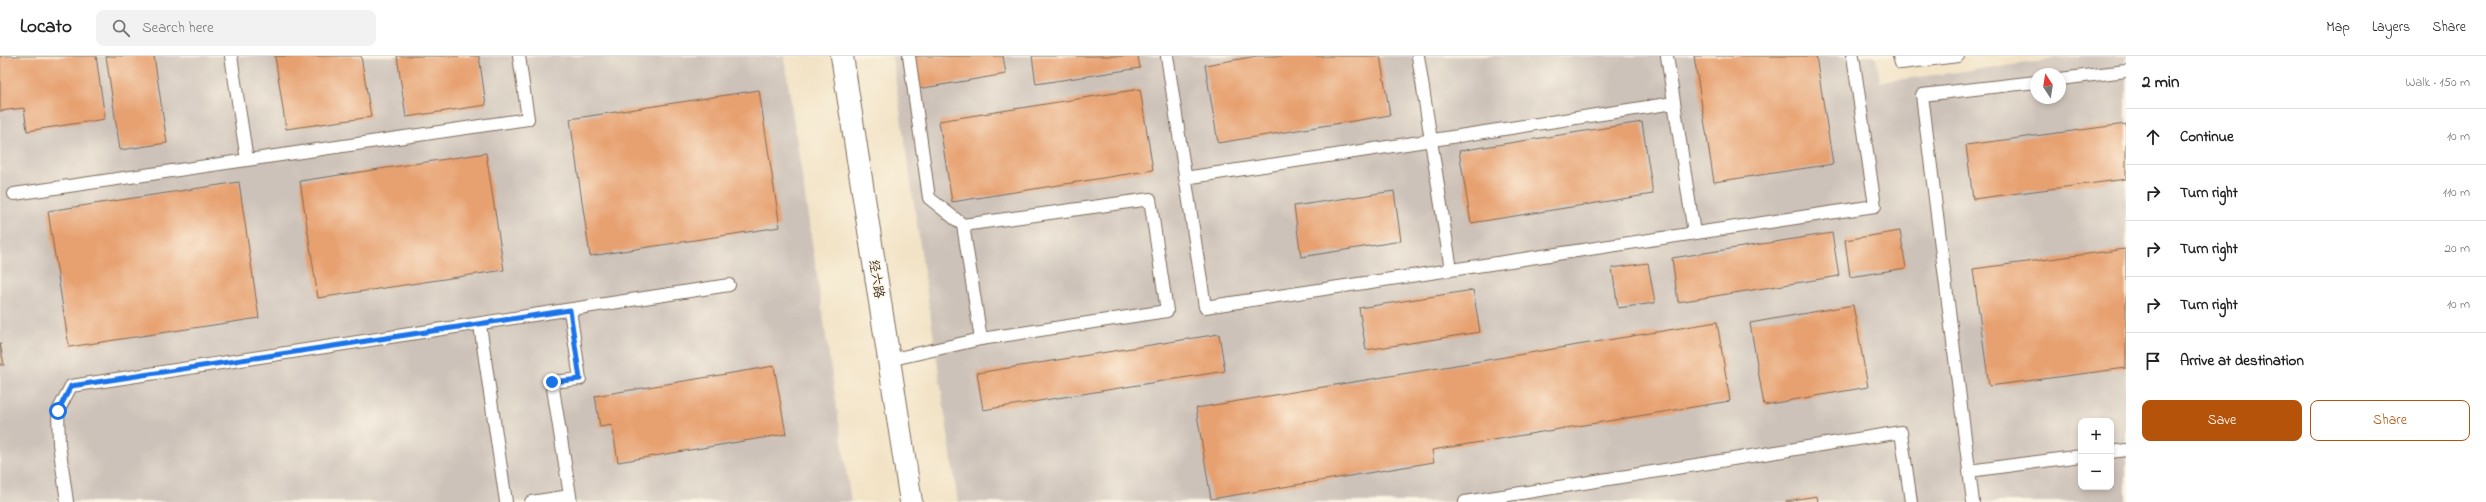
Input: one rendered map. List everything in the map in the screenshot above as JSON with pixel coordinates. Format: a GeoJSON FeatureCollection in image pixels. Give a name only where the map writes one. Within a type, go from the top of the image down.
{"type":"FeatureCollection","features":[{"type":"Feature","properties":{"kind":"street","name":"经六路"},"geometry":{"type":"LineString","coordinates":[[842,56],[889,360],[908,501]]}},
{"type":"Feature","properties":{"kind":"lane"},"geometry":{"type":"LineString","coordinates":[[231,56],[247,160]]}},
{"type":"Feature","properties":{"kind":"lane"},"geometry":{"type":"LineString","coordinates":[[14,194],[528,119],[518,56]]}},
{"type":"Feature","properties":{"kind":"lane"},"geometry":{"type":"LineString","coordinates":[[909,56],[929,198],[963,225],[981,339]]}},
{"type":"Feature","properties":{"kind":"lane"},"geometry":{"type":"LineString","coordinates":[[1166,56],[1205,307],[1875,206],[1853,56]]}},
{"type":"Feature","properties":{"kind":"lane"},"geometry":{"type":"LineString","coordinates":[[1418,56],[1451,270]]}},
{"type":"Feature","properties":{"kind":"lane"},"geometry":{"type":"LineString","coordinates":[[1667,56],[1694,233]]}},
{"type":"Feature","properties":{"kind":"lane"},"geometry":{"type":"LineString","coordinates":[[1899,56],[1901,63],[1958,56]]}},
{"type":"Feature","properties":{"kind":"lane"},"geometry":{"type":"LineString","coordinates":[[2066,78],[2126,71]]}},
{"type":"Feature","properties":{"kind":"lane"},"geometry":{"type":"LineString","coordinates":[[1973,502],[1922,96],[2030,83]]}},
{"type":"Feature","properties":{"kind":"lane"},"geometry":{"type":"LineString","coordinates":[[1185,178],[1674,103]]}},
{"type":"Feature","properties":{"kind":"lane"},"geometry":{"type":"LineString","coordinates":[[889,360],[981,339],[1167,311],[1150,199],[963,225]]}},
{"type":"Feature","properties":{"kind":"lane"},"geometry":{"type":"LineString","coordinates":[[67,502],[59,444],[58,411],[71,386],[480,325],[729,285]]}},
{"type":"Feature","properties":{"kind":"lane"},"geometry":{"type":"LineString","coordinates":[[531,502],[571,499],[552,382],[580,379],[570,310]]}},
{"type":"Feature","properties":{"kind":"lane"},"geometry":{"type":"LineString","coordinates":[[480,325],[506,502]]}},
{"type":"Feature","properties":{"kind":"lane"},"geometry":{"type":"LineString","coordinates":[[1465,502],[1901,432],[1911,502]]}},
{"type":"Feature","properties":{"kind":"lane"},"geometry":{"type":"LineString","coordinates":[[2114,452],[2126,450]]}},
{"type":"Feature","properties":{"kind":"lane"},"geometry":{"type":"LineString","coordinates":[[1969,470],[2078,456]]}},
{"type":"Feature","properties":{"kind":"shaded area"},"geometry":{"type":"Polygon","coordinates":[[[0,56],[784,56],[851,502],[0,502],[0,56]]]}},
{"type":"Feature","properties":{"kind":"shaded area"},"geometry":{"type":"Polygon","coordinates":[[[892,56],[1876,56],[1880,82],[2081,56],[2126,56],[2126,502],[958,502],[892,56]]]}},
{"type":"Feature","properties":{"kind":"building"},"geometry":{"type":"Polygon","coordinates":[[[0,56],[96,56],[105,119],[27,131],[24,108],[0,111],[0,56]]]}},
{"type":"Feature","properties":{"kind":"building"},"geometry":{"type":"Polygon","coordinates":[[[106,56],[154,56],[167,143],[120,150],[106,56]]]}},
{"type":"Feature","properties":{"kind":"building"},"geometry":{"type":"Polygon","coordinates":[[[275,56],[361,56],[371,117],[286,129],[275,56]]]}},
{"type":"Feature","properties":{"kind":"building"},"geometry":{"type":"Polygon","coordinates":[[[397,56],[479,56],[486,105],[406,117],[397,56]]]}},
{"type":"Feature","properties":{"kind":"building"},"geometry":{"type":"Polygon","coordinates":[[[913,56],[1003,56],[1006,74],[918,89],[913,56]]]}},
{"type":"Feature","properties":{"kind":"building"},"geometry":{"type":"Polygon","coordinates":[[[1032,56],[1138,56],[1140,68],[1036,84],[1032,56]]]}},
{"type":"Feature","properties":{"kind":"building"},"geometry":{"type":"Polygon","coordinates":[[[1257,56],[1380,56],[1390,115],[1218,143],[1205,65],[1257,56]]]}},
{"type":"Feature","properties":{"kind":"building"},"geometry":{"type":"Polygon","coordinates":[[[1694,56],[1816,56],[1833,164],[1714,182],[1694,56]]]}},
{"type":"Feature","properties":{"kind":"building"},"geometry":{"type":"Polygon","coordinates":[[[1140,89],[1153,170],[952,202],[939,121],[1140,89]]]}},
{"type":"Feature","properties":{"kind":"building"},"geometry":{"type":"Polygon","coordinates":[[[759,90],[780,227],[590,256],[570,119],[759,90]]]}},
{"type":"Feature","properties":{"kind":"building"},"geometry":{"type":"Polygon","coordinates":[[[1642,122],[1653,194],[1471,223],[1459,151],[1642,122]]]}},
{"type":"Feature","properties":{"kind":"building"},"geometry":{"type":"Polygon","coordinates":[[[2126,124],[2126,179],[1973,199],[1966,145],[2126,124]]]}},
{"type":"Feature","properties":{"kind":"building"},"geometry":{"type":"Polygon","coordinates":[[[486,153],[504,270],[318,298],[300,181],[486,153]]]}},
{"type":"Feature","properties":{"kind":"building"},"geometry":{"type":"Polygon","coordinates":[[[239,182],[259,318],[69,347],[48,211],[239,182]]]}},
{"type":"Feature","properties":{"kind":"building"},"geometry":{"type":"Polygon","coordinates":[[[1394,191],[1401,241],[1301,257],[1294,206],[1394,191]]]}},
{"type":"Feature","properties":{"kind":"building"},"geometry":{"type":"Polygon","coordinates":[[[1900,231],[1906,268],[1850,277],[1845,240],[1900,231]]]}},
{"type":"Feature","properties":{"kind":"building"},"geometry":{"type":"Polygon","coordinates":[[[1832,233],[1839,276],[1678,302],[1672,258],[1832,233]]]}},
{"type":"Feature","properties":{"kind":"building"},"geometry":{"type":"Polygon","coordinates":[[[2126,249],[2126,368],[1989,386],[1973,269],[2126,249]]]}},
{"type":"Feature","properties":{"kind":"building"},"geometry":{"type":"Polygon","coordinates":[[[1648,263],[1655,303],[1618,308],[1612,268],[1648,263]]]}},
{"type":"Feature","properties":{"kind":"building"},"geometry":{"type":"Polygon","coordinates":[[[1473,290],[1480,332],[1366,350],[1359,308],[1473,290]]]}},
{"type":"Feature","properties":{"kind":"building"},"geometry":{"type":"Polygon","coordinates":[[[1853,305],[1868,387],[1764,405],[1750,323],[1853,305]]]}},
{"type":"Feature","properties":{"kind":"building"},"geometry":{"type":"Polygon","coordinates":[[[1717,322],[1730,401],[1432,450],[1434,462],[1211,499],[1196,408],[1717,322]]]}},
{"type":"Feature","properties":{"kind":"building"},"geometry":{"type":"Polygon","coordinates":[[[1219,334],[1225,371],[983,410],[977,373],[1219,334]]]}},
{"type":"Feature","properties":{"kind":"building"},"geometry":{"type":"Polygon","coordinates":[[[0,343],[4,365],[0,365],[0,343]]]}},
{"type":"Feature","properties":{"kind":"building"},"geometry":{"type":"Polygon","coordinates":[[[774,366],[786,434],[618,462],[612,425],[600,427],[595,396],[774,366]]]}},
{"type":"Feature","properties":{"kind":"building"},"geometry":{"type":"Polygon","coordinates":[[[1817,496],[1818,502],[1786,502],[1786,501],[1817,496]]]}},
{"type":"Feature","properties":{"kind":"route"},"geometry":{"type":"LineString","coordinates":[[58,411],[71,386],[480,325],[570,310],[580,379],[552,382]]}}]}
